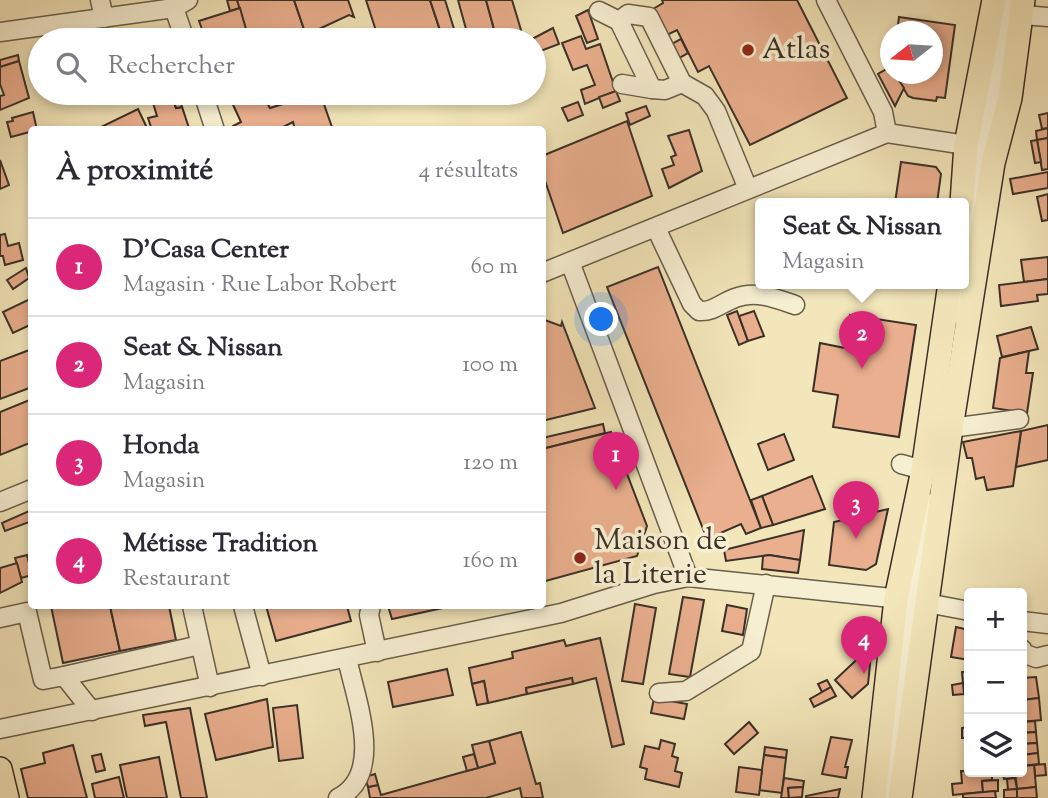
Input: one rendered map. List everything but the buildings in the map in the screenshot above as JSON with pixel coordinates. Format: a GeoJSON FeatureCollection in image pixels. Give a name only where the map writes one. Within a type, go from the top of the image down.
{"type":"FeatureCollection","features":[{"type":"Feature","properties":{"kind":"main road"},"geometry":{"type":"LineString","coordinates":[[962,198],[966,145],[994,0]]}},
{"type":"Feature","properties":{"kind":"main road"},"geometry":{"type":"LineString","coordinates":[[874,798],[911,601],[951,428],[993,163],[1010,98],[1017,5]]}},
{"type":"Feature","properties":{"kind":"main road"},"geometry":{"type":"LineString","coordinates":[[900,798],[911,601],[912,467],[949,289]]}},
{"type":"Feature","properties":{"kind":"main road"},"geometry":{"type":"LineString","coordinates":[[0,769],[7,798]]}},
{"type":"Feature","properties":{"kind":"street"},"geometry":{"type":"LineString","coordinates":[[826,0],[883,112],[887,133]]}},
{"type":"Feature","properties":{"kind":"street"},"geometry":{"type":"LineString","coordinates":[[0,32],[102,9],[181,4],[184,28]]}},
{"type":"Feature","properties":{"kind":"street"},"geometry":{"type":"LineString","coordinates":[[969,246],[1017,5],[1048,17]]}},
{"type":"Feature","properties":{"kind":"street"},"geometry":{"type":"LineString","coordinates":[[599,11],[619,21],[652,89]]}},
{"type":"Feature","properties":{"kind":"street"},"geometry":{"type":"LineString","coordinates":[[619,21],[628,14],[649,17],[682,83],[705,96],[716,111],[748,189]]}},
{"type":"Feature","properties":{"kind":"street"},"geometry":{"type":"LineString","coordinates":[[622,84],[665,90],[682,83]]}},
{"type":"Feature","properties":{"kind":"street"},"geometry":{"type":"LineString","coordinates":[[207,105],[214,126]]}},
{"type":"Feature","properties":{"kind":"street"},"geometry":{"type":"LineString","coordinates":[[546,271],[887,133],[966,145]]}},
{"type":"Feature","properties":{"kind":"street"},"geometry":{"type":"LineString","coordinates":[[656,228],[692,304],[699,311],[710,312],[735,298],[758,294],[795,305]]}},
{"type":"Feature","properties":{"kind":"street"},"geometry":{"type":"LineString","coordinates":[[570,262],[688,577]]}},
{"type":"Feature","properties":{"kind":"street"},"geometry":{"type":"LineString","coordinates":[[886,798],[911,601],[961,289]]}},
{"type":"Feature","properties":{"kind":"street"},"geometry":{"type":"LineString","coordinates":[[951,428],[1019,419]]}},
{"type":"Feature","properties":{"kind":"street"},"geometry":{"type":"LineString","coordinates":[[1,502],[28,491]]}},
{"type":"Feature","properties":{"kind":"street"},"geometry":{"type":"LineString","coordinates":[[0,729],[561,613],[654,584],[688,577],[911,601],[964,610]]}},
{"type":"Feature","properties":{"kind":"street"},"geometry":{"type":"LineString","coordinates":[[659,693],[686,691],[751,651],[766,584]]}},
{"type":"Feature","properties":{"kind":"street"},"geometry":{"type":"LineString","coordinates":[[193,609],[209,687]]}},
{"type":"Feature","properties":{"kind":"street"},"geometry":{"type":"LineString","coordinates":[[244,609],[262,676]]}},
{"type":"Feature","properties":{"kind":"street"},"geometry":{"type":"LineString","coordinates":[[370,609],[369,615],[377,652]]}},
{"type":"Feature","properties":{"kind":"street"},"geometry":{"type":"LineString","coordinates":[[0,618],[27,611],[43,680],[200,645]]}},
{"type":"Feature","properties":{"kind":"street"},"geometry":{"type":"LineString","coordinates":[[1027,622],[1048,624]]}},
{"type":"Feature","properties":{"kind":"street"},"geometry":{"type":"LineString","coordinates":[[1022,651],[1036,658],[1048,654]]}},
{"type":"Feature","properties":{"kind":"street"},"geometry":{"type":"LineString","coordinates":[[338,798],[349,793],[363,770],[363,733],[347,658]]}},
{"type":"Feature","properties":{"kind":"street"},"geometry":{"type":"LineString","coordinates":[[64,676],[92,711]]}},
{"type":"Feature","properties":{"kind":"place","name":"Atlas"},"geometry":{"type":"Point","coordinates":[748,50]}},
{"type":"Feature","properties":{"kind":"place","name":"Seat & Nissan"},"geometry":{"type":"Point","coordinates":[862,369]}},
{"type":"Feature","properties":{"kind":"place","name":"D'Casa Center"},"geometry":{"type":"Point","coordinates":[616,490]}},
{"type":"Feature","properties":{"kind":"place","name":"Honda"},"geometry":{"type":"Point","coordinates":[856,539]}},
{"type":"Feature","properties":{"kind":"place","name":"Maison de la Literie"},"geometry":{"type":"Point","coordinates":[580,558]}},
{"type":"Feature","properties":{"kind":"place","name":"Métisse Tradition"},"geometry":{"type":"Point","coordinates":[864,674]}}]}
